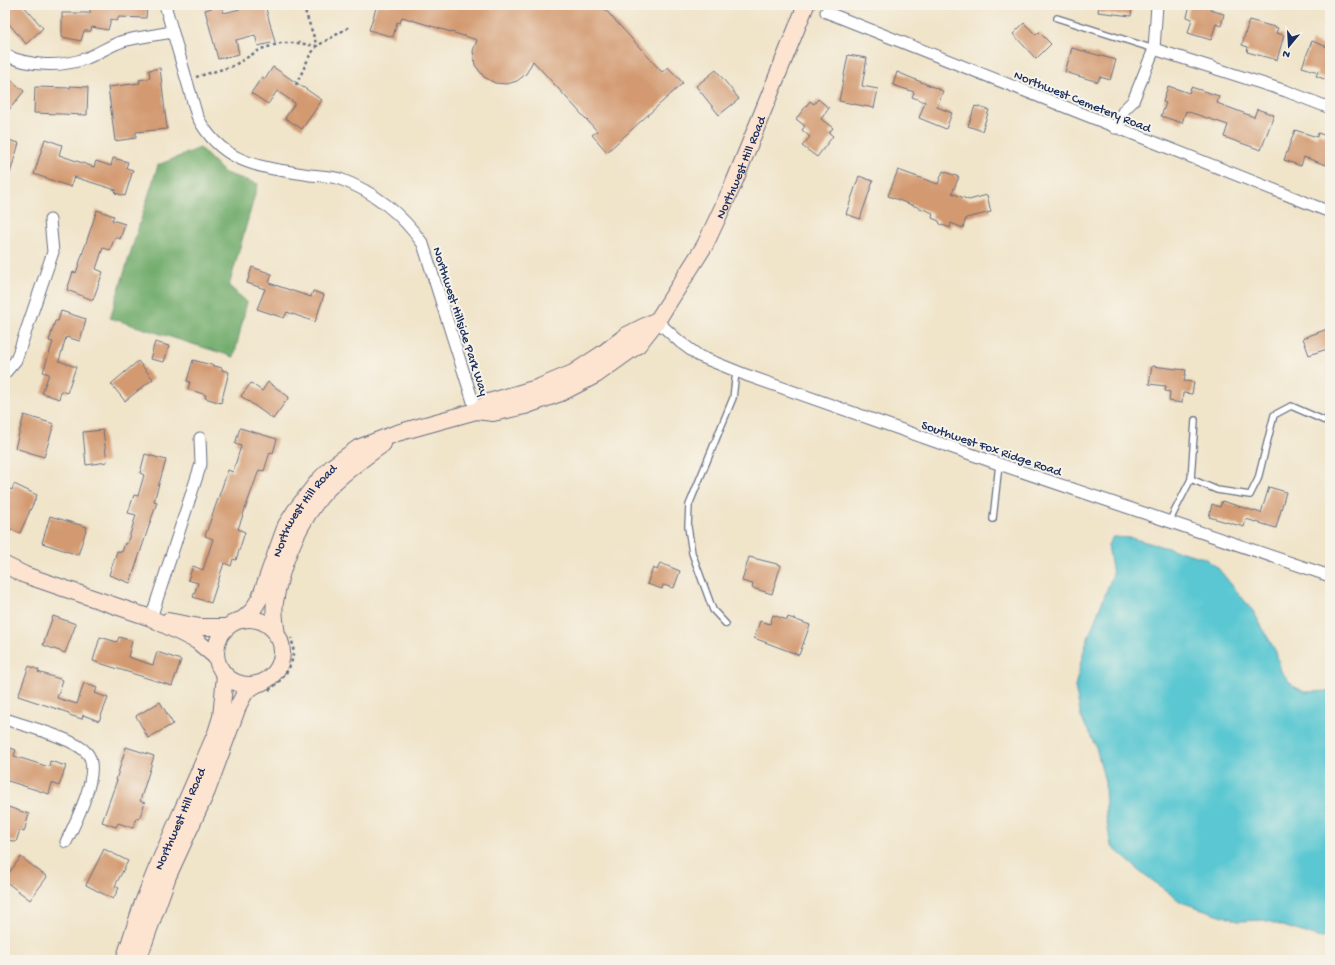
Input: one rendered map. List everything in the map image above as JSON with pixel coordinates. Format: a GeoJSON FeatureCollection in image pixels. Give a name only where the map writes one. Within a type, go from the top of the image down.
{"type":"FeatureCollection","features":[{"type":"Feature","properties":{"kind":"main road","name":"Northwest Hill Road"},"geometry":{"type":"LineString","coordinates":[[242,620],[252,611],[260,598],[286,525],[306,494],[333,466],[358,448],[398,433],[476,411],[490,402],[537,388],[573,373],[602,354],[626,335],[657,320],[705,245],[733,185],[806,5]]}},
{"type":"Feature","properties":{"kind":"main road","name":"Northwest Hill Road"},"geometry":{"type":"LineString","coordinates":[[283,635],[274,603],[285,565],[307,516],[327,490],[398,433]]}},
{"type":"Feature","properties":{"kind":"main road"},"geometry":{"type":"LineString","coordinates":[[5,565],[25,575],[150,618],[197,641],[216,657],[225,675],[240,683],[261,688],[279,665],[283,635],[262,622],[252,619],[242,620],[227,627],[220,636],[216,646],[216,657]]}},
{"type":"Feature","properties":{"kind":"main road"},"geometry":{"type":"LineString","coordinates":[[150,618],[200,626],[227,627]]}},
{"type":"Feature","properties":{"kind":"main road","name":"Northwest Hill Road"},"geometry":{"type":"LineString","coordinates":[[124,960],[142,905],[156,870],[216,732],[222,711],[225,675]]}},
{"type":"Feature","properties":{"kind":"main road","name":"Northwest Hill Road"},"geometry":{"type":"LineString","coordinates":[[138,960],[160,896],[207,791],[239,704],[246,691],[261,688]]}},
{"type":"Feature","properties":{"kind":"street","name":"Northwest Hillside Park Way"},"geometry":{"type":"LineString","coordinates":[[165,5],[197,116],[206,134],[224,151],[243,162],[272,169],[339,179],[364,190],[386,204],[408,223],[423,244],[476,411]]}},
{"type":"Feature","properties":{"kind":"street"},"geometry":{"type":"LineString","coordinates":[[1115,128],[1124,110],[1132,101],[1154,49],[1157,5]]}},
{"type":"Feature","properties":{"kind":"street","name":"Northwest Cemetery Road"},"geometry":{"type":"LineString","coordinates":[[826,12],[1115,128],[1330,212]]}},
{"type":"Feature","properties":{"kind":"street"},"geometry":{"type":"LineString","coordinates":[[5,55],[16,60],[37,64],[56,64],[85,59],[122,42],[172,32]]}},
{"type":"Feature","properties":{"kind":"street"},"geometry":{"type":"LineString","coordinates":[[1154,49],[1286,91],[1330,108]]}},
{"type":"Feature","properties":{"kind":"street"},"geometry":{"type":"LineString","coordinates":[[5,373],[16,360],[53,252],[50,220]]}},
{"type":"Feature","properties":{"kind":"street","name":"Southwest Fox Ridge Road"},"geometry":{"type":"LineString","coordinates":[[657,320],[680,342],[699,356],[736,372],[999,464],[1330,576]]}},
{"type":"Feature","properties":{"kind":"street"},"geometry":{"type":"LineString","coordinates":[[150,618],[201,464],[200,438]]}},
{"type":"Feature","properties":{"kind":"street"},"geometry":{"type":"LineString","coordinates":[[5,719],[74,743],[87,753],[92,763],[92,774],[76,820],[66,842]]}},
{"type":"Feature","properties":{"kind":"lane"},"geometry":{"type":"LineString","coordinates":[[1057,18],[1154,49]]}},
{"type":"Feature","properties":{"kind":"lane"},"geometry":{"type":"LineString","coordinates":[[726,624],[713,610],[692,553],[688,528],[689,506],[733,398],[736,372]]}},
{"type":"Feature","properties":{"kind":"lane"},"geometry":{"type":"LineString","coordinates":[[1191,479],[1217,490],[1250,495],[1258,479],[1274,415],[1290,406],[1330,423]]}},
{"type":"Feature","properties":{"kind":"lane"},"geometry":{"type":"LineString","coordinates":[[1169,522],[1191,479],[1196,420]]}},
{"type":"Feature","properties":{"kind":"lane"},"geometry":{"type":"LineString","coordinates":[[993,519],[999,464]]}},
{"type":"Feature","properties":{"kind":"path"},"geometry":{"type":"LineString","coordinates":[[302,5],[317,46]]}},
{"type":"Feature","properties":{"kind":"path"},"geometry":{"type":"LineString","coordinates":[[296,85],[310,55],[317,46],[351,26]]}},
{"type":"Feature","properties":{"kind":"path"},"geometry":{"type":"LineString","coordinates":[[186,80],[233,66],[261,49],[281,44],[298,43],[317,46]]}},
{"type":"Feature","properties":{"kind":"path"},"geometry":{"type":"LineString","coordinates":[[261,688],[281,682],[287,674],[293,650],[283,635]]}},
{"type":"Feature","properties":{"kind":"green space"},"geometry":{"type":"Polygon","coordinates":[[[200,148],[225,173],[258,184],[229,286],[247,302],[234,357],[110,318],[158,165],[200,148]]]}},
{"type":"Feature","properties":{"kind":"water"},"geometry":{"type":"Polygon","coordinates":[[[1113,537],[1131,538],[1204,558],[1217,567],[1253,611],[1276,652],[1281,671],[1293,686],[1305,692],[1330,691],[1330,937],[1321,938],[1264,920],[1238,921],[1181,902],[1140,871],[1111,846],[1106,817],[1105,782],[1096,747],[1081,717],[1075,687],[1085,646],[1113,574],[1108,545],[1113,537]]]}},
{"type":"Feature","properties":{"kind":"building"},"geometry":{"type":"Polygon","coordinates":[[[5,5],[23,5],[43,28],[26,44],[5,19],[5,5]]]}},
{"type":"Feature","properties":{"kind":"building"},"geometry":{"type":"Polygon","coordinates":[[[90,5],[147,5],[146,18],[119,17],[117,21],[111,19],[108,30],[92,27],[91,31],[84,31],[81,41],[62,37],[62,13],[90,13],[90,5]]]}},
{"type":"Feature","properties":{"kind":"building"},"geometry":{"type":"Polygon","coordinates":[[[222,5],[224,13],[244,8],[243,5],[265,5],[275,42],[258,46],[255,35],[236,40],[239,54],[218,59],[205,10],[222,5]]]}},
{"type":"Feature","properties":{"kind":"building"},"geometry":{"type":"Polygon","coordinates":[[[377,5],[601,5],[662,72],[668,67],[683,83],[607,152],[592,135],[597,131],[533,61],[526,74],[517,81],[507,84],[495,83],[484,77],[475,65],[473,51],[477,40],[402,17],[400,23],[397,22],[393,37],[369,30],[377,5]]]}},
{"type":"Feature","properties":{"kind":"building"},"geometry":{"type":"Polygon","coordinates":[[[1099,5],[1132,5],[1131,16],[1098,12],[1099,5]]]}},
{"type":"Feature","properties":{"kind":"building"},"geometry":{"type":"Polygon","coordinates":[[[1190,5],[1212,5],[1210,10],[1224,14],[1221,26],[1216,24],[1211,40],[1188,33],[1192,19],[1187,17],[1190,5]]]}},
{"type":"Feature","properties":{"kind":"building"},"geometry":{"type":"Polygon","coordinates":[[[1249,20],[1278,28],[1276,33],[1284,35],[1277,60],[1247,52],[1248,47],[1242,45],[1249,20]]]}},
{"type":"Feature","properties":{"kind":"building"},"geometry":{"type":"Polygon","coordinates":[[[1024,23],[1036,35],[1039,32],[1051,44],[1036,59],[1013,34],[1024,23]]]}},
{"type":"Feature","properties":{"kind":"building"},"geometry":{"type":"Polygon","coordinates":[[[1312,41],[1330,48],[1330,81],[1316,76],[1318,72],[1302,67],[1312,41]]]}},
{"type":"Feature","properties":{"kind":"building"},"geometry":{"type":"Polygon","coordinates":[[[1072,48],[1116,60],[1110,80],[1100,77],[1098,82],[1065,72],[1072,48]]]}},
{"type":"Feature","properties":{"kind":"building"},"geometry":{"type":"Polygon","coordinates":[[[848,55],[867,58],[862,86],[878,89],[874,108],[839,101],[848,55]]]}},
{"type":"Feature","properties":{"kind":"building"},"geometry":{"type":"Polygon","coordinates":[[[273,67],[322,100],[302,129],[285,118],[295,103],[277,91],[268,104],[251,93],[262,77],[265,79],[273,67]]]}},
{"type":"Feature","properties":{"kind":"building"},"geometry":{"type":"Polygon","coordinates":[[[160,68],[167,129],[136,132],[136,138],[115,141],[108,87],[140,83],[139,80],[150,78],[149,70],[160,68]]]}},
{"type":"Feature","properties":{"kind":"building"},"geometry":{"type":"Polygon","coordinates":[[[716,70],[739,99],[719,115],[696,86],[716,70]]]}},
{"type":"Feature","properties":{"kind":"building"},"geometry":{"type":"Polygon","coordinates":[[[897,72],[943,91],[937,107],[952,113],[946,129],[919,118],[925,102],[912,97],[914,92],[893,85],[897,72]]]}},
{"type":"Feature","properties":{"kind":"building"},"geometry":{"type":"Polygon","coordinates":[[[5,75],[24,91],[5,115],[5,75]]]}},
{"type":"Feature","properties":{"kind":"building"},"geometry":{"type":"Polygon","coordinates":[[[70,86],[88,87],[87,115],[34,113],[35,87],[70,88],[70,86]]]}},
{"type":"Feature","properties":{"kind":"building"},"geometry":{"type":"Polygon","coordinates":[[[1168,86],[1189,93],[1191,87],[1219,96],[1217,103],[1254,117],[1257,109],[1274,115],[1261,150],[1224,137],[1228,125],[1186,111],[1182,123],[1161,116],[1166,103],[1163,102],[1168,86]]]}},
{"type":"Feature","properties":{"kind":"building"},"geometry":{"type":"Polygon","coordinates":[[[818,99],[829,108],[821,119],[833,128],[829,133],[833,136],[817,157],[802,146],[810,137],[802,130],[805,126],[796,119],[810,101],[814,104],[818,99]]]}},
{"type":"Feature","properties":{"kind":"building"},"geometry":{"type":"Polygon","coordinates":[[[975,106],[989,110],[982,131],[968,126],[975,106]]]}},
{"type":"Feature","properties":{"kind":"building"},"geometry":{"type":"Polygon","coordinates":[[[1295,130],[1317,137],[1318,133],[1329,137],[1327,141],[1330,142],[1330,154],[1326,165],[1304,157],[1301,166],[1284,160],[1295,130]]]}},
{"type":"Feature","properties":{"kind":"building"},"geometry":{"type":"Polygon","coordinates":[[[5,139],[19,143],[8,180],[5,180],[5,139]]]}},
{"type":"Feature","properties":{"kind":"building"},"geometry":{"type":"Polygon","coordinates":[[[45,139],[62,145],[59,155],[94,167],[96,161],[111,166],[113,158],[128,162],[126,168],[133,170],[125,196],[115,193],[116,190],[74,177],[71,187],[34,174],[45,139]]]}},
{"type":"Feature","properties":{"kind":"building"},"geometry":{"type":"Polygon","coordinates":[[[898,170],[938,184],[943,171],[959,177],[952,193],[969,200],[987,195],[991,212],[966,218],[963,228],[951,223],[950,228],[940,224],[939,221],[932,218],[933,213],[888,196],[898,170]]]}},
{"type":"Feature","properties":{"kind":"building"},"geometry":{"type":"Polygon","coordinates":[[[859,176],[873,181],[860,219],[846,214],[859,176]]]}},
{"type":"Feature","properties":{"kind":"building"},"geometry":{"type":"Polygon","coordinates":[[[97,210],[114,216],[112,220],[125,224],[120,239],[115,237],[110,250],[103,248],[96,269],[103,272],[93,300],[67,290],[73,272],[76,273],[97,210]]]}},
{"type":"Feature","properties":{"kind":"building"},"geometry":{"type":"Polygon","coordinates":[[[252,267],[272,274],[269,283],[311,297],[313,291],[324,295],[315,322],[287,312],[284,318],[257,309],[265,289],[247,283],[252,267]]]}},
{"type":"Feature","properties":{"kind":"building"},"geometry":{"type":"Polygon","coordinates":[[[61,311],[86,319],[80,341],[66,337],[59,361],[76,367],[67,393],[61,391],[59,399],[42,393],[49,374],[43,372],[53,342],[49,341],[55,321],[58,321],[61,311]]]}},
{"type":"Feature","properties":{"kind":"building"},"geometry":{"type":"Polygon","coordinates":[[[1330,328],[1330,348],[1309,355],[1303,338],[1330,328]]]}},
{"type":"Feature","properties":{"kind":"building"},"geometry":{"type":"Polygon","coordinates":[[[155,342],[169,346],[164,362],[150,359],[155,342]]]}},
{"type":"Feature","properties":{"kind":"building"},"geometry":{"type":"Polygon","coordinates":[[[193,360],[222,368],[222,370],[229,372],[221,403],[205,398],[206,395],[188,389],[190,382],[187,381],[193,360]]]}},
{"type":"Feature","properties":{"kind":"building"},"geometry":{"type":"Polygon","coordinates":[[[138,361],[153,379],[125,401],[111,384],[138,361]]]}},
{"type":"Feature","properties":{"kind":"building"},"geometry":{"type":"Polygon","coordinates":[[[1152,366],[1186,370],[1184,381],[1194,382],[1192,394],[1183,393],[1182,403],[1169,401],[1170,392],[1165,391],[1166,386],[1149,384],[1152,366]]]}},
{"type":"Feature","properties":{"kind":"building"},"geometry":{"type":"Polygon","coordinates":[[[268,382],[289,397],[273,419],[241,396],[251,383],[262,391],[268,382]]]}},
{"type":"Feature","properties":{"kind":"building"},"geometry":{"type":"Polygon","coordinates":[[[24,415],[54,424],[44,457],[15,448],[24,415]]]}},
{"type":"Feature","properties":{"kind":"building"},"geometry":{"type":"Polygon","coordinates":[[[240,428],[277,439],[273,453],[270,452],[264,471],[259,470],[238,529],[245,532],[236,560],[233,559],[231,566],[224,563],[211,603],[193,597],[198,583],[188,580],[193,566],[203,570],[213,539],[205,536],[228,470],[233,472],[241,446],[235,444],[240,428]]]}},
{"type":"Feature","properties":{"kind":"building"},"geometry":{"type":"Polygon","coordinates":[[[103,430],[107,462],[86,465],[83,432],[103,430]]]}},
{"type":"Feature","properties":{"kind":"building"},"geometry":{"type":"Polygon","coordinates":[[[145,454],[166,460],[154,501],[157,502],[130,583],[109,575],[117,551],[122,552],[125,543],[127,544],[136,515],[128,513],[134,495],[138,496],[144,475],[140,473],[145,454]]]}},
{"type":"Feature","properties":{"kind":"building"},"geometry":{"type":"Polygon","coordinates":[[[14,484],[37,495],[20,533],[5,527],[5,487],[12,490],[14,484]]]}},
{"type":"Feature","properties":{"kind":"building"},"geometry":{"type":"Polygon","coordinates":[[[1269,487],[1286,492],[1276,528],[1246,519],[1244,527],[1209,517],[1212,504],[1220,507],[1222,501],[1261,513],[1269,487]]]}},
{"type":"Feature","properties":{"kind":"building"},"geometry":{"type":"Polygon","coordinates":[[[50,516],[87,527],[78,555],[42,543],[50,516]]]}},
{"type":"Feature","properties":{"kind":"building"},"geometry":{"type":"Polygon","coordinates":[[[749,557],[781,565],[772,594],[752,588],[753,584],[742,581],[749,557]]]}},
{"type":"Feature","properties":{"kind":"building"},"geometry":{"type":"Polygon","coordinates":[[[660,563],[680,571],[674,588],[663,585],[662,589],[647,584],[653,568],[657,570],[660,563]]]}},
{"type":"Feature","properties":{"kind":"building"},"geometry":{"type":"Polygon","coordinates":[[[773,615],[787,620],[788,617],[810,625],[799,655],[754,638],[760,621],[770,624],[773,615]]]}},
{"type":"Feature","properties":{"kind":"building"},"geometry":{"type":"Polygon","coordinates":[[[53,616],[76,624],[65,653],[43,645],[53,616]]]}},
{"type":"Feature","properties":{"kind":"building"},"geometry":{"type":"Polygon","coordinates":[[[100,637],[117,642],[119,637],[132,641],[128,657],[153,665],[157,652],[181,660],[172,686],[93,661],[100,637]]]}},
{"type":"Feature","properties":{"kind":"building"},"geometry":{"type":"Polygon","coordinates":[[[29,666],[39,670],[38,672],[63,680],[57,698],[77,704],[84,683],[97,688],[95,693],[108,698],[99,721],[83,715],[82,719],[69,715],[69,713],[18,696],[29,666]]]}},
{"type":"Feature","properties":{"kind":"building"},"geometry":{"type":"Polygon","coordinates":[[[160,702],[173,724],[148,738],[136,716],[160,702]]]}},
{"type":"Feature","properties":{"kind":"building"},"geometry":{"type":"Polygon","coordinates":[[[5,746],[16,750],[14,756],[49,767],[50,761],[66,766],[59,786],[52,783],[49,794],[5,780],[5,746]]]}},
{"type":"Feature","properties":{"kind":"building"},"geometry":{"type":"Polygon","coordinates":[[[126,747],[154,756],[140,801],[145,803],[139,819],[136,818],[133,828],[118,823],[116,827],[102,822],[117,780],[126,747]]]}},
{"type":"Feature","properties":{"kind":"building"},"geometry":{"type":"Polygon","coordinates":[[[5,806],[29,814],[24,832],[20,830],[16,842],[5,839],[5,806]]]}},
{"type":"Feature","properties":{"kind":"building"},"geometry":{"type":"Polygon","coordinates":[[[104,849],[128,861],[115,886],[119,888],[113,899],[86,885],[104,849]]]}},
{"type":"Feature","properties":{"kind":"building"},"geometry":{"type":"Polygon","coordinates":[[[21,857],[47,877],[30,900],[5,881],[5,878],[21,857]]]}}]}
